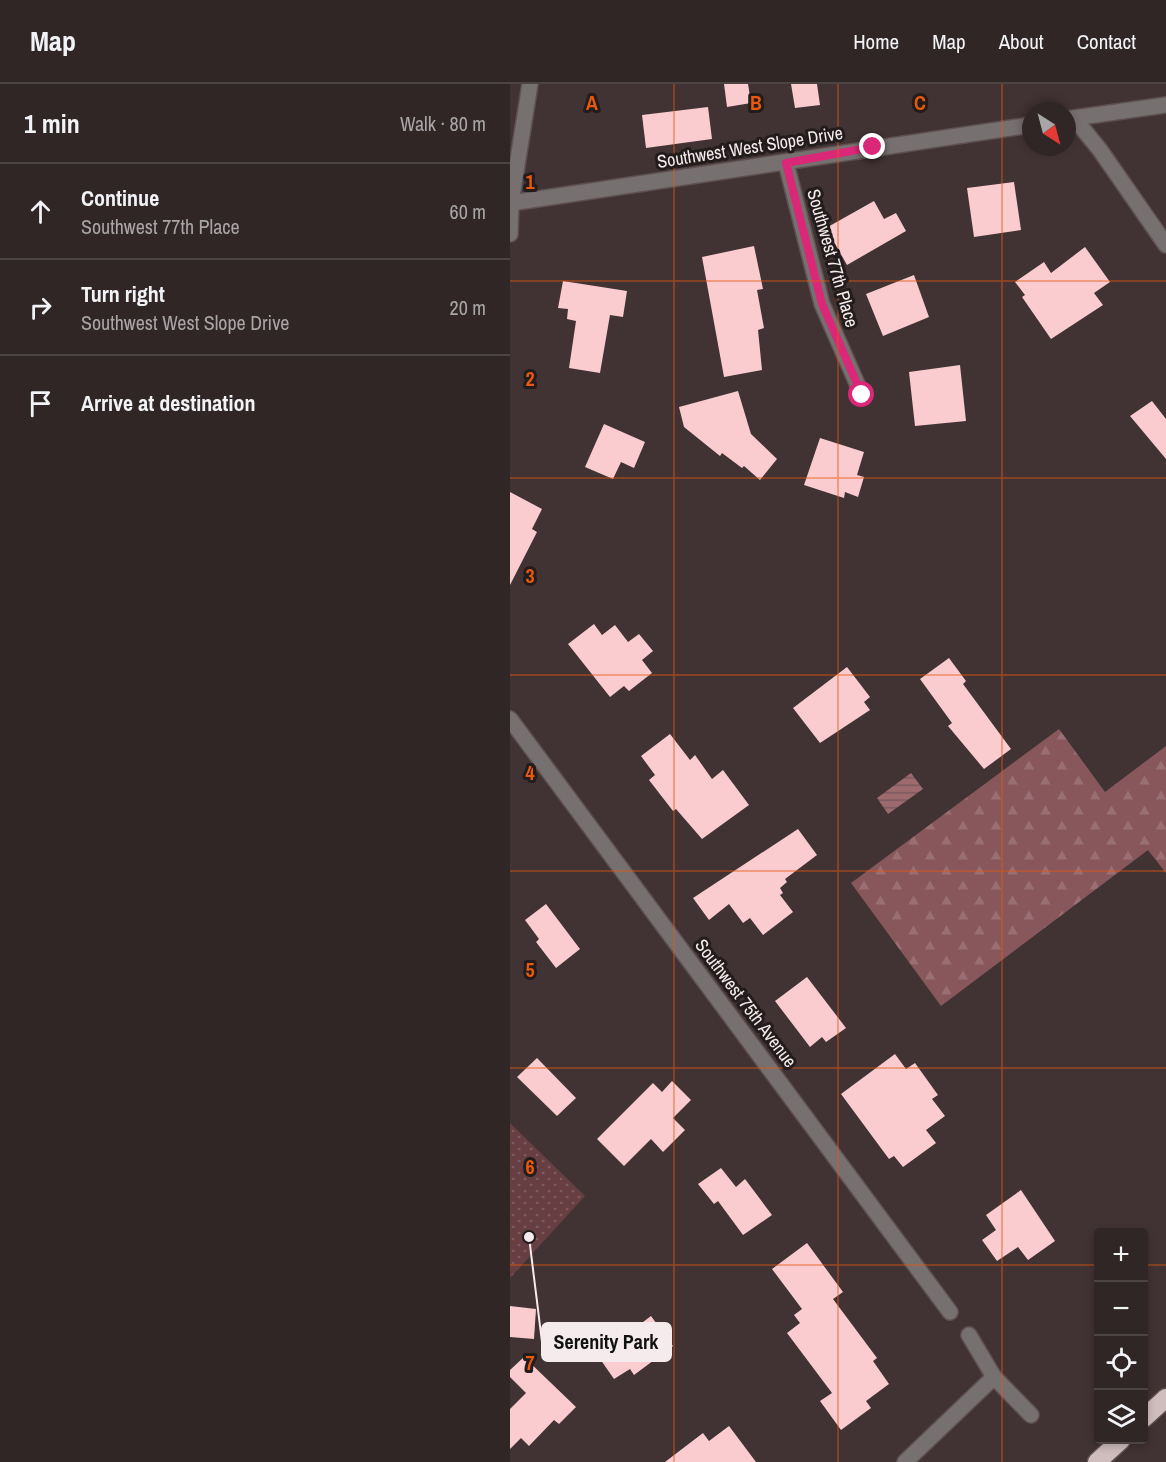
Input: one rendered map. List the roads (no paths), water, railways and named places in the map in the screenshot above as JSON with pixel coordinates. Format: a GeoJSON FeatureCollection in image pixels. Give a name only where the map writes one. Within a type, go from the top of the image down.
{"type":"FeatureCollection","features":[{"type":"Feature","properties":{"kind":"highway"},"geometry":{"type":"LineString","coordinates":[[1148,1414],[1166,1398]]}},
{"type":"Feature","properties":{"kind":"highway"},"geometry":{"type":"LineString","coordinates":[[1098,1462],[1117,1444]]}},
{"type":"Feature","properties":{"kind":"street"},"geometry":{"type":"LineString","coordinates":[[510,234],[511,202],[530,84]]}},
{"type":"Feature","properties":{"kind":"street"},"geometry":{"type":"LineString","coordinates":[[1076,118],[1166,105]]}},
{"type":"Feature","properties":{"kind":"street","name":"Southwest West Slope Drive"},"geometry":{"type":"LineString","coordinates":[[511,202],[786,163],[1022,125]]}},
{"type":"Feature","properties":{"kind":"street"},"geometry":{"type":"LineString","coordinates":[[1076,125],[1100,150],[1166,246]]}},
{"type":"Feature","properties":{"kind":"street","name":"Southwest 77th Place"},"geometry":{"type":"LineString","coordinates":[[786,163],[822,304],[862,395]]}},
{"type":"Feature","properties":{"kind":"street","name":"Southwest 75th Avenue"},"geometry":{"type":"LineString","coordinates":[[510,719],[950,1312]]}},
{"type":"Feature","properties":{"kind":"street"},"geometry":{"type":"LineString","coordinates":[[969,1335],[994,1377],[1031,1415]]}},
{"type":"Feature","properties":{"kind":"street"},"geometry":{"type":"LineString","coordinates":[[905,1462],[994,1377]]}},
{"type":"Feature","properties":{"kind":"place","name":"Serenity Park"},"geometry":{"type":"Point","coordinates":[529,1237]}}]}
